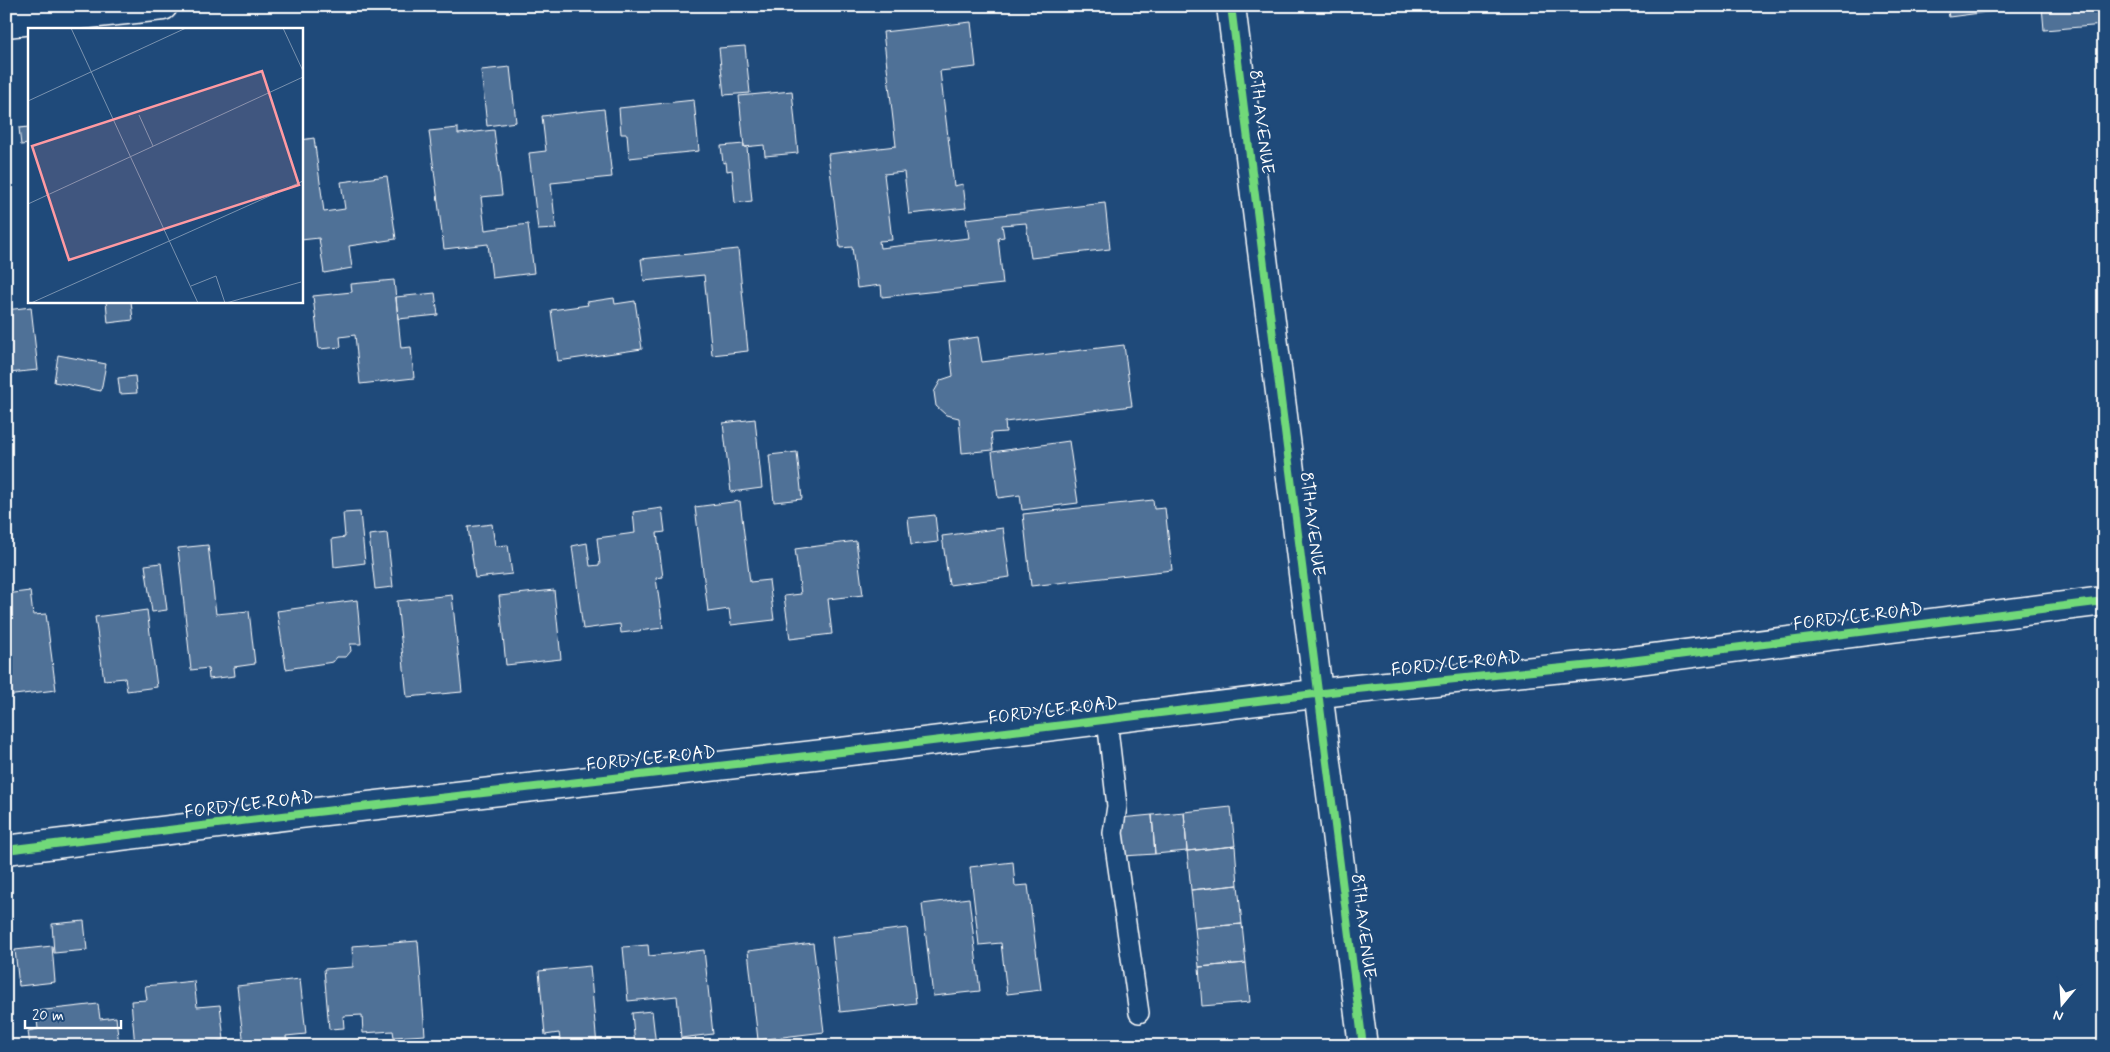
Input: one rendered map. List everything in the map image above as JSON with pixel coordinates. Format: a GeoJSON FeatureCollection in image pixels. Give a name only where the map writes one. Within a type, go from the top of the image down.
{"type":"FeatureCollection","features":[{"type":"Feature","properties":{"kind":"street"},"geometry":{"type":"LineString","coordinates":[[6,23],[163,6]]}},
{"type":"Feature","properties":{"kind":"street","name":"8TH AVENUE"},"geometry":{"type":"LineString","coordinates":[[1231,6],[1363,1046]]}},
{"type":"Feature","properties":{"kind":"street","name":"FORDYCE ROAD"},"geometry":{"type":"LineString","coordinates":[[6,850],[1319,694],[1622,662],[2104,601]]}},
{"type":"Feature","properties":{"kind":"lane"},"geometry":{"type":"LineString","coordinates":[[1107,720],[1117,806],[1113,833],[1139,1014]]}},
{"type":"Feature","properties":{"kind":"building"},"geometry":{"type":"Polygon","coordinates":[[[1947,6],[2011,6],[2011,9],[1949,17],[1947,6]]]}},
{"type":"Feature","properties":{"kind":"building"},"geometry":{"type":"Polygon","coordinates":[[[2042,6],[2104,6],[2104,25],[2044,30],[2042,6]]]}},
{"type":"Feature","properties":{"kind":"building"},"geometry":{"type":"Polygon","coordinates":[[[971,22],[976,67],[940,71],[954,186],[963,184],[966,208],[909,214],[904,172],[884,174],[892,240],[879,241],[880,248],[969,238],[966,219],[1105,203],[1110,249],[1031,258],[1026,223],[1002,225],[1004,237],[998,238],[1003,284],[882,297],[881,285],[857,288],[852,247],[840,248],[828,154],[896,146],[883,32],[971,22]]]}},
{"type":"Feature","properties":{"kind":"building"},"geometry":{"type":"Polygon","coordinates":[[[745,46],[750,93],[724,95],[719,48],[745,46]]]}},
{"type":"Feature","properties":{"kind":"building"},"geometry":{"type":"Polygon","coordinates":[[[510,67],[516,122],[487,126],[481,70],[510,67]]]}},
{"type":"Feature","properties":{"kind":"building"},"geometry":{"type":"Polygon","coordinates":[[[792,91],[798,153],[765,156],[764,145],[744,147],[739,96],[792,91]]]}},
{"type":"Feature","properties":{"kind":"building"},"geometry":{"type":"Polygon","coordinates":[[[694,100],[699,151],[629,158],[627,134],[621,134],[619,108],[694,100]]]}},
{"type":"Feature","properties":{"kind":"building"},"geometry":{"type":"Polygon","coordinates":[[[604,109],[612,177],[551,183],[556,229],[538,230],[529,153],[546,151],[542,116],[604,109]]]}},
{"type":"Feature","properties":{"kind":"building"},"geometry":{"type":"Polygon","coordinates":[[[28,127],[28,144],[21,145],[19,128],[28,127]]]}},
{"type":"Feature","properties":{"kind":"building"},"geometry":{"type":"Polygon","coordinates":[[[458,128],[458,134],[494,130],[502,195],[481,197],[485,230],[528,224],[534,273],[492,278],[488,244],[444,249],[429,131],[458,128]]]}},
{"type":"Feature","properties":{"kind":"building"},"geometry":{"type":"Polygon","coordinates":[[[314,138],[324,212],[345,209],[341,182],[387,176],[396,239],[349,246],[352,268],[324,273],[319,238],[302,240],[302,140],[314,138]]]}},
{"type":"Feature","properties":{"kind":"building"},"geometry":{"type":"Polygon","coordinates":[[[744,144],[744,147],[747,147],[752,201],[735,203],[732,170],[727,171],[726,162],[723,163],[721,146],[744,144]]]}},
{"type":"Feature","properties":{"kind":"building"},"geometry":{"type":"Polygon","coordinates":[[[738,249],[748,351],[712,355],[704,275],[644,281],[641,259],[738,249]]]}},
{"type":"Feature","properties":{"kind":"building"},"geometry":{"type":"Polygon","coordinates":[[[394,280],[401,348],[411,347],[414,378],[360,384],[355,335],[340,337],[341,347],[319,349],[313,296],[352,292],[351,284],[394,280]]]}},
{"type":"Feature","properties":{"kind":"building"},"geometry":{"type":"Polygon","coordinates":[[[435,293],[438,315],[398,319],[396,297],[435,293]]]}},
{"type":"Feature","properties":{"kind":"building"},"geometry":{"type":"Polygon","coordinates":[[[614,298],[615,304],[635,301],[642,349],[558,361],[551,310],[588,305],[587,302],[614,298]]]}},
{"type":"Feature","properties":{"kind":"building"},"geometry":{"type":"Polygon","coordinates":[[[106,302],[131,302],[133,320],[108,323],[106,302]]]}},
{"type":"Feature","properties":{"kind":"building"},"geometry":{"type":"Polygon","coordinates":[[[31,307],[38,370],[9,373],[6,352],[6,310],[31,307]]]}},
{"type":"Feature","properties":{"kind":"building"},"geometry":{"type":"Polygon","coordinates":[[[978,337],[982,362],[1124,345],[1132,406],[1005,422],[1006,432],[991,433],[993,450],[962,453],[959,418],[946,415],[936,406],[934,392],[941,380],[953,376],[949,341],[978,337]]]}},
{"type":"Feature","properties":{"kind":"building"},"geometry":{"type":"Polygon","coordinates":[[[58,355],[106,364],[101,391],[54,382],[58,355]]]}},
{"type":"Feature","properties":{"kind":"building"},"geometry":{"type":"Polygon","coordinates":[[[135,376],[137,393],[120,394],[118,378],[135,376]]]}},
{"type":"Feature","properties":{"kind":"building"},"geometry":{"type":"Polygon","coordinates":[[[755,419],[762,488],[731,492],[723,423],[755,419]]]}},
{"type":"Feature","properties":{"kind":"building"},"geometry":{"type":"Polygon","coordinates":[[[1069,441],[1078,503],[1022,510],[1020,495],[998,498],[992,452],[1069,441]]]}},
{"type":"Feature","properties":{"kind":"building"},"geometry":{"type":"Polygon","coordinates":[[[797,452],[802,499],[774,502],[769,455],[797,452]]]}},
{"type":"Feature","properties":{"kind":"building"},"geometry":{"type":"Polygon","coordinates":[[[1153,500],[1154,509],[1165,508],[1172,570],[1031,586],[1023,514],[1153,500]]]}},
{"type":"Feature","properties":{"kind":"building"},"geometry":{"type":"Polygon","coordinates":[[[740,501],[750,582],[769,580],[774,620],[731,625],[729,609],[708,612],[695,507],[740,501]]]}},
{"type":"Feature","properties":{"kind":"building"},"geometry":{"type":"Polygon","coordinates":[[[662,508],[665,532],[657,533],[663,577],[656,578],[663,628],[621,633],[620,624],[583,629],[572,546],[587,543],[590,566],[600,565],[597,538],[635,533],[633,512],[662,508]]]}},
{"type":"Feature","properties":{"kind":"building"},"geometry":{"type":"Polygon","coordinates":[[[360,512],[365,563],[334,567],[332,539],[345,537],[343,513],[360,512]]]}},
{"type":"Feature","properties":{"kind":"building"},"geometry":{"type":"Polygon","coordinates":[[[935,515],[938,542],[911,545],[908,518],[935,515]]]}},
{"type":"Feature","properties":{"kind":"building"},"geometry":{"type":"Polygon","coordinates":[[[492,524],[495,546],[508,545],[512,574],[475,578],[468,527],[492,524]]]}},
{"type":"Feature","properties":{"kind":"building"},"geometry":{"type":"Polygon","coordinates":[[[1003,528],[1010,577],[949,585],[942,536],[1003,528]]]}},
{"type":"Feature","properties":{"kind":"building"},"geometry":{"type":"Polygon","coordinates":[[[387,533],[393,587],[375,589],[369,535],[387,533]]]}},
{"type":"Feature","properties":{"kind":"building"},"geometry":{"type":"Polygon","coordinates":[[[856,541],[863,595],[828,599],[832,634],[790,639],[784,596],[801,594],[795,549],[856,541]]]}},
{"type":"Feature","properties":{"kind":"building"},"geometry":{"type":"Polygon","coordinates":[[[208,545],[216,614],[249,611],[255,664],[234,667],[235,676],[209,679],[208,668],[191,670],[178,548],[208,545]]]}},
{"type":"Feature","properties":{"kind":"building"},"geometry":{"type":"Polygon","coordinates":[[[161,563],[167,610],[152,612],[145,565],[161,563]]]}},
{"type":"Feature","properties":{"kind":"building"},"geometry":{"type":"Polygon","coordinates":[[[554,590],[561,659],[506,665],[499,596],[554,590]]]}},
{"type":"Feature","properties":{"kind":"building"},"geometry":{"type":"Polygon","coordinates":[[[30,591],[33,615],[46,614],[56,690],[6,696],[6,594],[30,591]]]}},
{"type":"Feature","properties":{"kind":"building"},"geometry":{"type":"Polygon","coordinates":[[[452,595],[462,692],[407,697],[397,601],[452,595]]]}},
{"type":"Feature","properties":{"kind":"building"},"geometry":{"type":"Polygon","coordinates":[[[357,600],[361,644],[350,644],[351,651],[346,657],[337,657],[333,662],[286,669],[277,611],[357,600]]]}},
{"type":"Feature","properties":{"kind":"building"},"geometry":{"type":"Polygon","coordinates":[[[147,610],[157,687],[127,691],[125,678],[104,680],[95,617],[147,610]]]}},
{"type":"Feature","properties":{"kind":"building"},"geometry":{"type":"Polygon","coordinates":[[[1231,807],[1235,846],[1187,851],[1184,812],[1231,807]]]}},
{"type":"Feature","properties":{"kind":"building"},"geometry":{"type":"Polygon","coordinates":[[[1184,812],[1187,851],[1155,854],[1152,815],[1184,812]]]}},
{"type":"Feature","properties":{"kind":"building"},"geometry":{"type":"Polygon","coordinates":[[[1152,815],[1155,854],[1123,856],[1120,818],[1152,815]]]}},
{"type":"Feature","properties":{"kind":"building"},"geometry":{"type":"Polygon","coordinates":[[[1235,846],[1238,885],[1191,890],[1187,851],[1235,846]]]}},
{"type":"Feature","properties":{"kind":"building"},"geometry":{"type":"Polygon","coordinates":[[[1013,862],[1015,886],[1028,885],[1041,990],[1007,994],[1001,943],[979,945],[970,867],[1013,862]]]}},
{"type":"Feature","properties":{"kind":"building"},"geometry":{"type":"Polygon","coordinates":[[[1238,885],[1242,924],[1195,928],[1191,890],[1238,885]]]}},
{"type":"Feature","properties":{"kind":"building"},"geometry":{"type":"Polygon","coordinates":[[[969,898],[980,991],[933,996],[922,904],[969,898]]]}},
{"type":"Feature","properties":{"kind":"building"},"geometry":{"type":"Polygon","coordinates":[[[84,921],[87,950],[54,953],[52,924],[84,921]]]}},
{"type":"Feature","properties":{"kind":"building"},"geometry":{"type":"Polygon","coordinates":[[[1242,924],[1246,963],[1199,967],[1195,928],[1242,924]]]}},
{"type":"Feature","properties":{"kind":"building"},"geometry":{"type":"Polygon","coordinates":[[[907,928],[916,1003],[840,1012],[832,937],[907,928]]]}},
{"type":"Feature","properties":{"kind":"building"},"geometry":{"type":"Polygon","coordinates":[[[418,941],[425,1035],[394,1037],[393,1031],[363,1033],[362,1015],[343,1016],[344,1028],[329,1029],[324,969],[353,967],[352,946],[418,941]]]}},
{"type":"Feature","properties":{"kind":"building"},"geometry":{"type":"Polygon","coordinates":[[[813,943],[824,1032],[758,1040],[748,951],[813,943]]]}},
{"type":"Feature","properties":{"kind":"building"},"geometry":{"type":"Polygon","coordinates":[[[648,945],[649,956],[704,950],[713,1034],[681,1038],[677,996],[628,1001],[623,947],[648,945]]]}},
{"type":"Feature","properties":{"kind":"building"},"geometry":{"type":"Polygon","coordinates":[[[52,946],[55,982],[19,986],[15,950],[52,946]]]}},
{"type":"Feature","properties":{"kind":"building"},"geometry":{"type":"Polygon","coordinates":[[[1246,963],[1250,1002],[1202,1006],[1199,967],[1246,963]]]}},
{"type":"Feature","properties":{"kind":"building"},"geometry":{"type":"Polygon","coordinates":[[[590,966],[597,1046],[561,1046],[559,1033],[545,1035],[539,971],[590,966]]]}},
{"type":"Feature","properties":{"kind":"building"},"geometry":{"type":"Polygon","coordinates":[[[300,979],[306,1034],[286,1036],[287,1046],[244,1046],[237,986],[300,979]]]}},
{"type":"Feature","properties":{"kind":"building"},"geometry":{"type":"Polygon","coordinates":[[[194,981],[197,1007],[220,1005],[224,1040],[198,1043],[198,1046],[135,1046],[131,1001],[147,1000],[145,986],[194,981]]]}},
{"type":"Feature","properties":{"kind":"building"},"geometry":{"type":"Polygon","coordinates":[[[98,1004],[100,1019],[116,1017],[119,1046],[30,1046],[28,1031],[38,1029],[36,1011],[98,1004]]]}},
{"type":"Feature","properties":{"kind":"building"},"geometry":{"type":"Polygon","coordinates":[[[652,1011],[656,1046],[635,1046],[632,1013],[652,1011]]]}},
{"type":"Feature","properties":{"kind":"cycle path"},"geometry":{"type":"LineString","coordinates":[[1231,6],[1363,1046]]}},
{"type":"Feature","properties":{"kind":"cycle path"},"geometry":{"type":"LineString","coordinates":[[6,850],[299,814],[867,749],[1347,690],[1622,662],[2104,601]]}}]}
